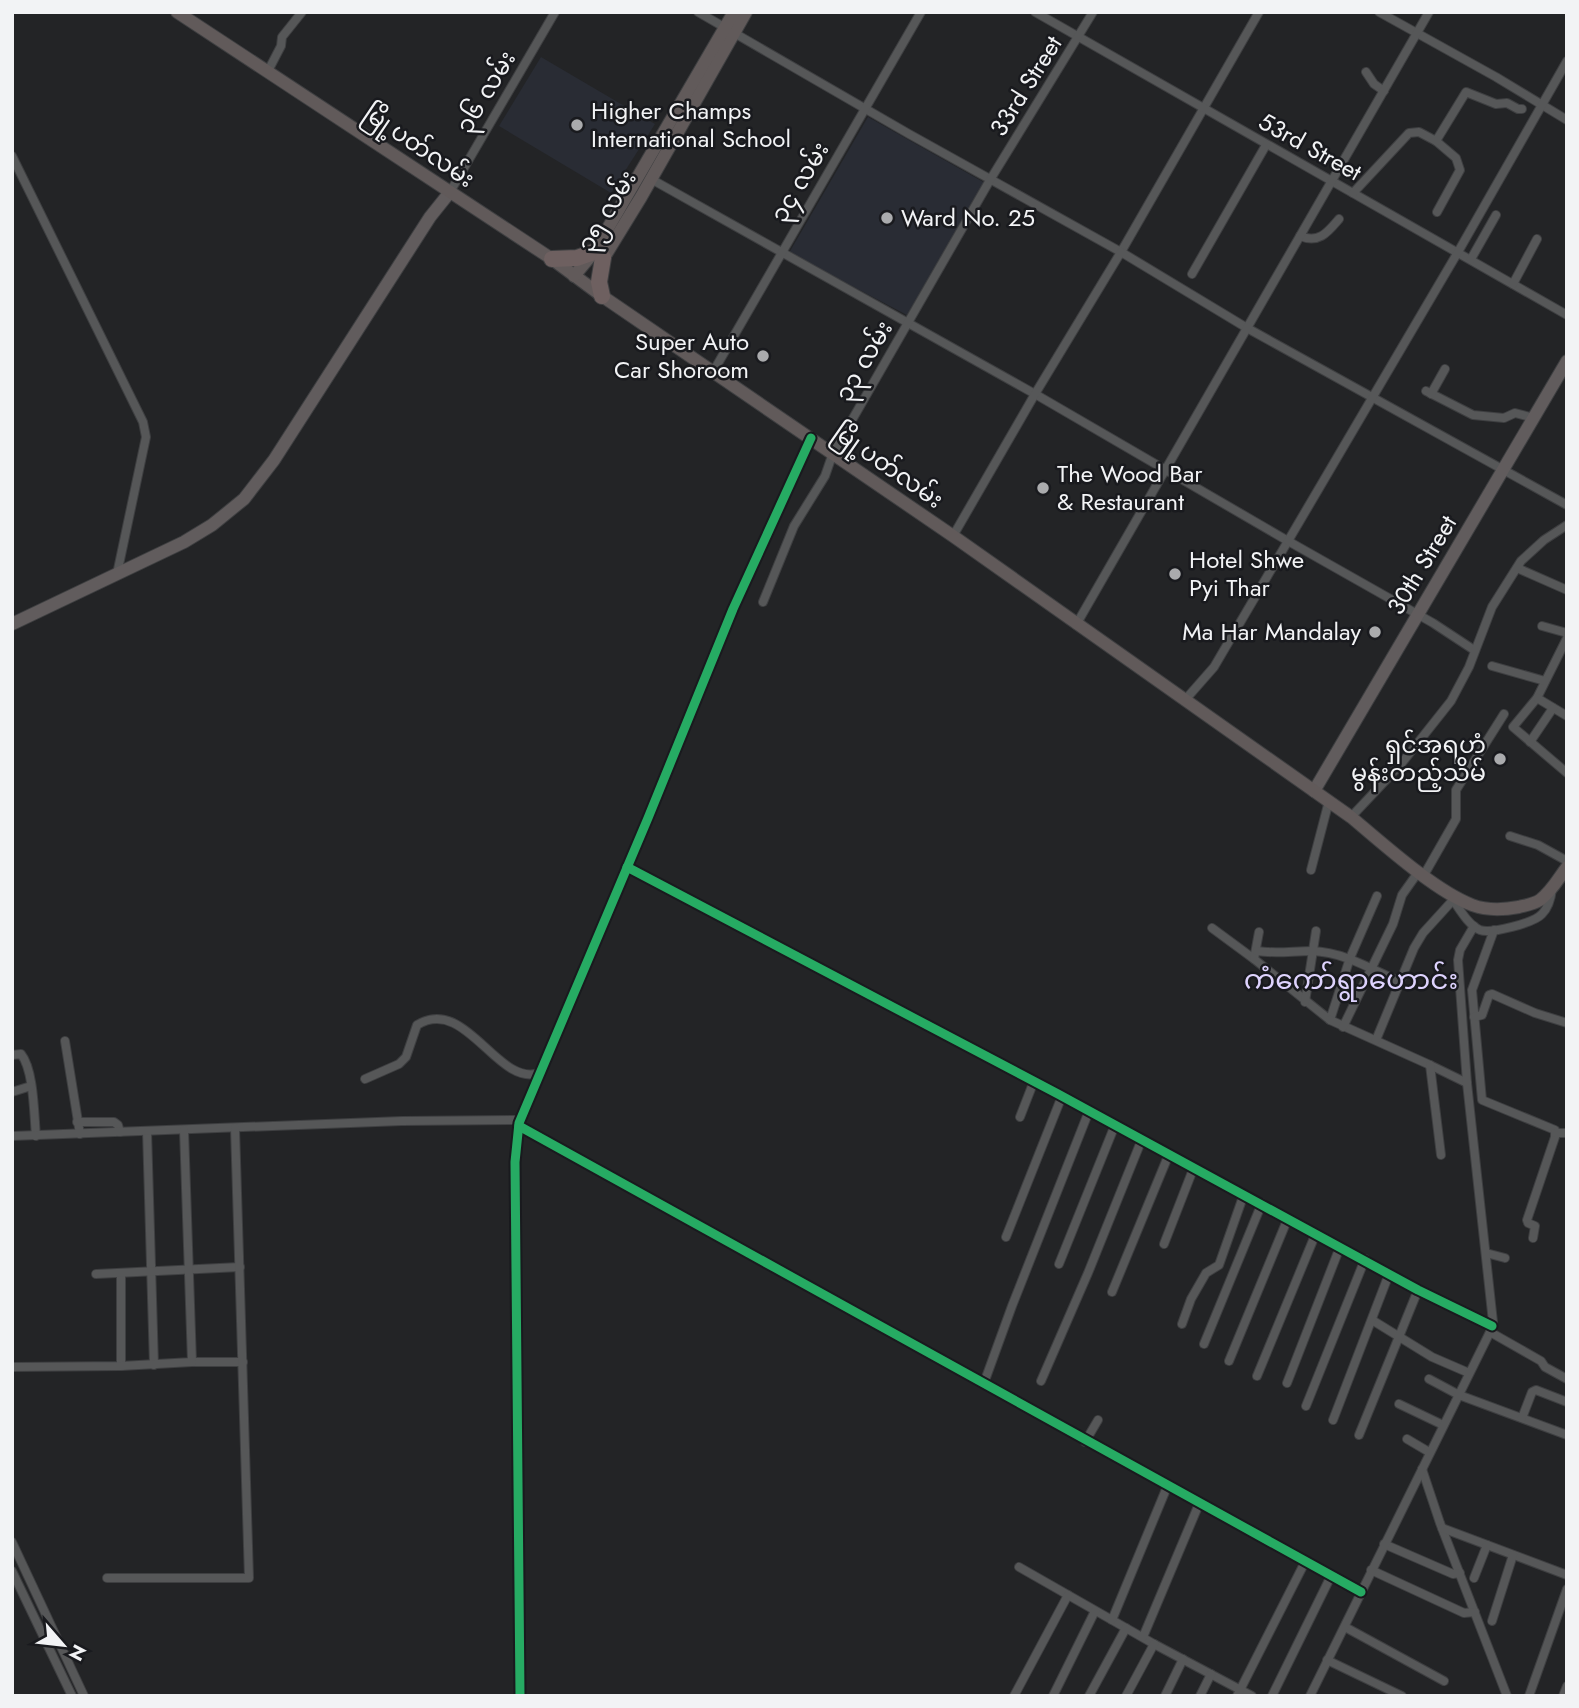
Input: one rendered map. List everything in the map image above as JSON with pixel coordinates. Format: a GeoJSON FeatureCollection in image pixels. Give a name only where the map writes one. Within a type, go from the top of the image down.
{"type":"FeatureCollection","features":[{"type":"Feature","properties":{"kind":"highway"},"geometry":{"type":"LineString","coordinates":[[552,259],[599,255],[602,296]]}},
{"type":"Feature","properties":{"kind":"main road","name":"မြို့ပတ်လမ်း"},"geometry":{"type":"LineString","coordinates":[[177,12],[552,259],[953,536],[1329,801],[1449,895],[1474,905],[1496,909],[1529,905],[1552,889],[1567,867]]}},
{"type":"Feature","properties":{"kind":"main road"},"geometry":{"type":"LineString","coordinates":[[574,276],[599,255],[731,29],[734,12]]}},
{"type":"Feature","properties":{"kind":"main road","name":"၃၅ လမ်း"},"geometry":{"type":"LineString","coordinates":[[631,202],[651,179],[731,29],[746,12]]}},
{"type":"Feature","properties":{"kind":"main road","name":"၃၅ လမ်း"},"geometry":{"type":"LineString","coordinates":[[587,285],[599,255]]}},
{"type":"Feature","properties":{"kind":"street"},"geometry":{"type":"LineString","coordinates":[[268,71],[281,46],[282,37],[302,12]]}},
{"type":"Feature","properties":{"kind":"street","name":"၃၆ လမ်း"},"geometry":{"type":"LineString","coordinates":[[450,192],[555,12]]}},
{"type":"Feature","properties":{"kind":"street"},"geometry":{"type":"LineString","coordinates":[[698,12],[1121,252],[1247,328],[1567,505]]}},
{"type":"Feature","properties":{"kind":"street","name":"၃၄ လမ်း"},"geometry":{"type":"LineString","coordinates":[[713,372],[921,12]]}},
{"type":"Feature","properties":{"kind":"street","name":"53rd Street"},"geometry":{"type":"LineString","coordinates":[[1035,12],[1567,315]]}},
{"type":"Feature","properties":{"kind":"street","name":"33rd Street"},"geometry":{"type":"LineString","coordinates":[[990,180],[1094,12]]}},
{"type":"Feature","properties":{"kind":"street"},"geometry":{"type":"LineString","coordinates":[[953,536],[1205,110],[1259,12]]}},
{"type":"Feature","properties":{"kind":"street"},"geometry":{"type":"LineString","coordinates":[[1379,12],[1567,120]]}},
{"type":"Feature","properties":{"kind":"street"},"geometry":{"type":"LineString","coordinates":[[1076,625],[1429,12]]}},
{"type":"Feature","properties":{"kind":"street"},"geometry":{"type":"LineString","coordinates":[[1185,700],[1214,667],[1567,61]]}},
{"type":"Feature","properties":{"kind":"street"},"geometry":{"type":"LineString","coordinates":[[1366,72],[1374,84],[1384,91]]}},
{"type":"Feature","properties":{"kind":"street"},"geometry":{"type":"LineString","coordinates":[[1436,141],[1466,92],[1496,104],[1507,103],[1522,109]]}},
{"type":"Feature","properties":{"kind":"street"},"geometry":{"type":"LineString","coordinates":[[1353,193],[1409,132],[1419,132],[1436,141],[1456,158],[1460,170],[1437,212]]}},
{"type":"Feature","properties":{"kind":"street"},"geometry":{"type":"LineString","coordinates":[[1192,274],[1266,145]]}},
{"type":"Feature","properties":{"kind":"street"},"geometry":{"type":"LineString","coordinates":[[12,156],[143,422],[146,437],[117,574]]}},
{"type":"Feature","properties":{"kind":"street"},"geometry":{"type":"LineString","coordinates":[[651,179],[1035,394],[1474,650]]}},
{"type":"Feature","properties":{"kind":"street","name":"၃၃ လမ်း"},"geometry":{"type":"LineString","coordinates":[[763,602],[794,526],[825,476],[833,453],[990,180]]}},
{"type":"Feature","properties":{"kind":"street"},"geometry":{"type":"LineString","coordinates":[[12,624],[184,542],[212,525],[244,499],[274,460],[430,217],[450,192]]}},
{"type":"Feature","properties":{"kind":"street"},"geometry":{"type":"LineString","coordinates":[[1471,259],[1496,215]]}},
{"type":"Feature","properties":{"kind":"street"},"geometry":{"type":"LineString","coordinates":[[1300,236],[1315,239],[1325,235],[1339,219]]}},
{"type":"Feature","properties":{"kind":"street"},"geometry":{"type":"LineString","coordinates":[[1513,284],[1537,239]]}},
{"type":"Feature","properties":{"kind":"street","name":"30th Street"},"geometry":{"type":"LineString","coordinates":[[1314,791],[1567,361]]}},
{"type":"Feature","properties":{"kind":"street"},"geometry":{"type":"LineString","coordinates":[[1444,369],[1428,393],[1473,415],[1504,418],[1515,413],[1534,418]]}},
{"type":"Feature","properties":{"kind":"street"},"geometry":{"type":"LineString","coordinates":[[520,1696],[515,1175],[519,1123],[733,609],[811,439]]}},
{"type":"Feature","properties":{"kind":"street"},"geometry":{"type":"LineString","coordinates":[[1351,817],[1424,738],[1451,701],[1469,667],[1492,607],[1517,568],[1537,546],[1567,525]]}},
{"type":"Feature","properties":{"kind":"street"},"geometry":{"type":"LineString","coordinates":[[1517,568],[1567,590]]}},
{"type":"Feature","properties":{"kind":"street"},"geometry":{"type":"LineString","coordinates":[[1542,626],[1567,636],[1537,698],[1513,725],[1514,729],[1567,773]]}},
{"type":"Feature","properties":{"kind":"street"},"geometry":{"type":"LineString","coordinates":[[1492,666],[1545,681]]}},
{"type":"Feature","properties":{"kind":"street"},"geometry":{"type":"LineString","coordinates":[[1537,698],[1567,716]]}},
{"type":"Feature","properties":{"kind":"street"},"geometry":{"type":"LineString","coordinates":[[1530,742],[1553,708]]}},
{"type":"Feature","properties":{"kind":"street"},"geometry":{"type":"LineString","coordinates":[[1343,1027],[1393,924],[1402,895],[1421,873],[1456,819],[1456,790],[1504,714]]}},
{"type":"Feature","properties":{"kind":"street"},"geometry":{"type":"LineString","coordinates":[[1311,870],[1329,801]]}},
{"type":"Feature","properties":{"kind":"street"},"geometry":{"type":"LineString","coordinates":[[1510,836],[1538,845],[1567,861]]}},
{"type":"Feature","properties":{"kind":"street"},"geometry":{"type":"LineString","coordinates":[[627,867],[1288,1217],[1491,1329],[1567,1379]]}},
{"type":"Feature","properties":{"kind":"street"},"geometry":{"type":"LineString","coordinates":[[1376,1040],[1414,947],[1449,895],[1474,926],[1483,931],[1520,925],[1541,916],[1551,899],[1552,889]]}},
{"type":"Feature","properties":{"kind":"street"},"geometry":{"type":"LineString","coordinates":[[1330,1020],[1350,958],[1377,896]]}},
{"type":"Feature","properties":{"kind":"street"},"geometry":{"type":"LineString","coordinates":[[1310,1696],[1491,1329],[1493,1316],[1467,1083],[1458,960],[1460,950],[1474,926]]}},
{"type":"Feature","properties":{"kind":"street"},"geometry":{"type":"LineString","coordinates":[[1212,928],[1255,955],[1306,1002],[1330,1020],[1467,1083]]}},
{"type":"Feature","properties":{"kind":"street"},"geometry":{"type":"LineString","coordinates":[[1494,930],[1472,990],[1482,1100],[1551,1127],[1555,1133]]}},
{"type":"Feature","properties":{"kind":"street"},"geometry":{"type":"LineString","coordinates":[[1306,1002],[1316,931]]}},
{"type":"Feature","properties":{"kind":"street"},"geometry":{"type":"LineString","coordinates":[[1255,955],[1259,932]]}},
{"type":"Feature","properties":{"kind":"street"},"geometry":{"type":"LineString","coordinates":[[1255,955],[1312,951],[1350,958],[1400,982]]}},
{"type":"Feature","properties":{"kind":"street"},"geometry":{"type":"LineString","coordinates":[[1474,1017],[1482,1015],[1489,995],[1492,994],[1567,1023]]}},
{"type":"Feature","properties":{"kind":"street"},"geometry":{"type":"LineString","coordinates":[[365,1079],[399,1064],[406,1057],[417,1025],[433,1017],[444,1018],[463,1028],[492,1054],[522,1073],[539,1073]]}},
{"type":"Feature","properties":{"kind":"street"},"geometry":{"type":"LineString","coordinates":[[65,1041],[80,1134]]}},
{"type":"Feature","properties":{"kind":"street"},"geometry":{"type":"LineString","coordinates":[[12,1055],[21,1054],[25,1059],[31,1086],[36,1136]]}},
{"type":"Feature","properties":{"kind":"street"},"geometry":{"type":"LineString","coordinates":[[1430,1065],[1441,1155]]}},
{"type":"Feature","properties":{"kind":"street"},"geometry":{"type":"LineString","coordinates":[[1020,1117],[1034,1081]]}},
{"type":"Feature","properties":{"kind":"street"},"geometry":{"type":"LineString","coordinates":[[12,1092],[31,1086]]}},
{"type":"Feature","properties":{"kind":"street"},"geometry":{"type":"LineString","coordinates":[[1006,1237],[1062,1096]]}},
{"type":"Feature","properties":{"kind":"street"},"geometry":{"type":"LineString","coordinates":[[984,1383],[1089,1111]]}},
{"type":"Feature","properties":{"kind":"street"},"geometry":{"type":"LineString","coordinates":[[12,1136],[402,1121],[519,1123],[759,1261],[1361,1592]]}},
{"type":"Feature","properties":{"kind":"street"},"geometry":{"type":"LineString","coordinates":[[77,1122],[114,1122],[120,1132]]}},
{"type":"Feature","properties":{"kind":"street"},"geometry":{"type":"LineString","coordinates":[[1059,1264],[1115,1125]]}},
{"type":"Feature","properties":{"kind":"street"},"geometry":{"type":"LineString","coordinates":[[107,1578],[249,1578],[235,1128]]}},
{"type":"Feature","properties":{"kind":"street"},"geometry":{"type":"LineString","coordinates":[[184,1130],[192,1362]]}},
{"type":"Feature","properties":{"kind":"street"},"geometry":{"type":"LineString","coordinates":[[147,1131],[154,1364]]}},
{"type":"Feature","properties":{"kind":"street"},"geometry":{"type":"LineString","coordinates":[[1555,1133],[1567,1133]]}},
{"type":"Feature","properties":{"kind":"street"},"geometry":{"type":"LineString","coordinates":[[1533,1238],[1535,1226],[1527,1220],[1555,1133]]}},
{"type":"Feature","properties":{"kind":"street"},"geometry":{"type":"LineString","coordinates":[[1041,1381],[1142,1139]]}},
{"type":"Feature","properties":{"kind":"street"},"geometry":{"type":"LineString","coordinates":[[1112,1292],[1169,1154]]}},
{"type":"Feature","properties":{"kind":"street"},"geometry":{"type":"LineString","coordinates":[[1164,1244],[1194,1167]]}},
{"type":"Feature","properties":{"kind":"street"},"geometry":{"type":"LineString","coordinates":[[1182,1324],[1191,1299],[1206,1273],[1219,1265],[1244,1194]]}},
{"type":"Feature","properties":{"kind":"street"},"geometry":{"type":"LineString","coordinates":[[1204,1344],[1262,1203]]}},
{"type":"Feature","properties":{"kind":"street"},"geometry":{"type":"LineString","coordinates":[[1229,1360],[1288,1217]]}},
{"type":"Feature","properties":{"kind":"street"},"geometry":{"type":"LineString","coordinates":[[1257,1376],[1316,1233]]}},
{"type":"Feature","properties":{"kind":"street"},"geometry":{"type":"LineString","coordinates":[[1287,1382],[1340,1247]]}},
{"type":"Feature","properties":{"kind":"street"},"geometry":{"type":"LineString","coordinates":[[1486,1253],[1504,1258]]}},
{"type":"Feature","properties":{"kind":"street"},"geometry":{"type":"LineString","coordinates":[[1306,1406],[1365,1259]]}},
{"type":"Feature","properties":{"kind":"street"},"geometry":{"type":"LineString","coordinates":[[96,1274],[240,1267]]}},
{"type":"Feature","properties":{"kind":"street"},"geometry":{"type":"LineString","coordinates":[[121,1273],[121,1366]]}},
{"type":"Feature","properties":{"kind":"street"},"geometry":{"type":"LineString","coordinates":[[1333,1420],[1389,1274]]}},
{"type":"Feature","properties":{"kind":"street"},"geometry":{"type":"LineString","coordinates":[[1359,1435],[1418,1290]]}},
{"type":"Feature","properties":{"kind":"street"},"geometry":{"type":"LineString","coordinates":[[1371,1320],[1432,1357],[1469,1373]]}},
{"type":"Feature","properties":{"kind":"street"},"geometry":{"type":"LineString","coordinates":[[12,1367],[243,1362]]}},
{"type":"Feature","properties":{"kind":"street"},"geometry":{"type":"LineString","coordinates":[[1429,1379],[1459,1395],[1567,1435]]}},
{"type":"Feature","properties":{"kind":"street"},"geometry":{"type":"LineString","coordinates":[[1522,1418],[1532,1392],[1536,1390],[1567,1402]]}},
{"type":"Feature","properties":{"kind":"street"},"geometry":{"type":"LineString","coordinates":[[1399,1404],[1443,1425]]}},
{"type":"Feature","properties":{"kind":"street"},"geometry":{"type":"LineString","coordinates":[[1085,1442],[1098,1420]]}},
{"type":"Feature","properties":{"kind":"street"},"geometry":{"type":"LineString","coordinates":[[1407,1439],[1429,1452]]}},
{"type":"Feature","properties":{"kind":"street"},"geometry":{"type":"LineString","coordinates":[[1422,1469],[1506,1695]]}},
{"type":"Feature","properties":{"kind":"street"},"geometry":{"type":"LineString","coordinates":[[1112,1620],[1167,1487]]}},
{"type":"Feature","properties":{"kind":"street"},"geometry":{"type":"LineString","coordinates":[[1143,1637],[1199,1504]]}},
{"type":"Feature","properties":{"kind":"street"},"geometry":{"type":"LineString","coordinates":[[1442,1528],[1567,1575]]}},
{"type":"Feature","properties":{"kind":"street"},"geometry":{"type":"LineString","coordinates":[[12,1542],[84,1696]]}},
{"type":"Feature","properties":{"kind":"street"},"geometry":{"type":"LineString","coordinates":[[1384,1544],[1453,1574],[1460,1573]]}},
{"type":"Feature","properties":{"kind":"street"},"geometry":{"type":"LineString","coordinates":[[1474,1578],[1487,1545]]}},
{"type":"Feature","properties":{"kind":"street"},"geometry":{"type":"LineString","coordinates":[[1492,1622],[1513,1555]]}},
{"type":"Feature","properties":{"kind":"street"},"geometry":{"type":"LineString","coordinates":[[1239,1693],[1305,1562]]}},
{"type":"Feature","properties":{"kind":"street"},"geometry":{"type":"LineString","coordinates":[[1019,1567],[1211,1674],[1239,1693],[1252,1696]]}},
{"type":"Feature","properties":{"kind":"street"},"geometry":{"type":"LineString","coordinates":[[1371,1570],[1464,1613],[1475,1612]]}},
{"type":"Feature","properties":{"kind":"street"},"geometry":{"type":"LineString","coordinates":[[12,1571],[72,1696]]}},
{"type":"Feature","properties":{"kind":"street"},"geometry":{"type":"LineString","coordinates":[[1272,1696],[1331,1576]]}},
{"type":"Feature","properties":{"kind":"street"},"geometry":{"type":"LineString","coordinates":[[1529,1696],[1567,1589]]}},
{"type":"Feature","properties":{"kind":"street"},"geometry":{"type":"LineString","coordinates":[[1014,1696],[1068,1595]]}},
{"type":"Feature","properties":{"kind":"street"},"geometry":{"type":"LineString","coordinates":[[1053,1696],[1095,1611]]}},
{"type":"Feature","properties":{"kind":"street"},"geometry":{"type":"LineString","coordinates":[[1345,1627],[1444,1681]]}},
{"type":"Feature","properties":{"kind":"street"},"geometry":{"type":"LineString","coordinates":[[1089,1696],[1126,1628]]}},
{"type":"Feature","properties":{"kind":"street"},"geometry":{"type":"LineString","coordinates":[[1126,1696],[1154,1644]]}},
{"type":"Feature","properties":{"kind":"street"},"geometry":{"type":"LineString","coordinates":[[1165,1696],[1183,1659]]}},
{"type":"Feature","properties":{"kind":"street"},"geometry":{"type":"LineString","coordinates":[[1327,1660],[1402,1696]]}},
{"type":"Feature","properties":{"kind":"street"},"geometry":{"type":"LineString","coordinates":[[1200,1696],[1211,1674]]}},
{"type":"Feature","properties":{"kind":"street"},"geometry":{"type":"LineString","coordinates":[[1563,1696],[1567,1686]]}},
{"type":"Feature","properties":{"kind":"shaded area","name":"Higher Champs International School"},"geometry":{"type":"Polygon","coordinates":[[[541,57],[655,124],[611,193],[499,126],[541,57]]]}},
{"type":"Feature","properties":{"kind":"shaded area","name":"Ward No. 25"},"geometry":{"type":"Polygon","coordinates":[[[868,117],[985,183],[907,315],[789,253],[868,117]]]}},
{"type":"Feature","properties":{"kind":"cycle path"},"geometry":{"type":"LineString","coordinates":[[520,1696],[515,1162],[519,1123],[733,609],[811,438]]}},
{"type":"Feature","properties":{"kind":"cycle path"},"geometry":{"type":"LineString","coordinates":[[627,867],[1058,1094],[1418,1290],[1492,1326]]}},
{"type":"Feature","properties":{"kind":"cycle path"},"geometry":{"type":"LineString","coordinates":[[519,1126],[1361,1592]]}},
{"type":"Feature","properties":{"kind":"place","name":"Higher Champs International School"},"geometry":{"type":"Point","coordinates":[577,125]}},
{"type":"Feature","properties":{"kind":"place","name":"Ward No. 25"},"geometry":{"type":"Point","coordinates":[887,218]}},
{"type":"Feature","properties":{"kind":"place","name":"Super Auto Car Shoroom"},"geometry":{"type":"Point","coordinates":[763,356]}},
{"type":"Feature","properties":{"kind":"place","name":"The Wood Bar & Restaurant"},"geometry":{"type":"Point","coordinates":[1043,488]}},
{"type":"Feature","properties":{"kind":"place","name":"Hotel Shwe Pyi Thar"},"geometry":{"type":"Point","coordinates":[1175,574]}},
{"type":"Feature","properties":{"kind":"place","name":"Ma Har Mandalay"},"geometry":{"type":"Point","coordinates":[1375,632]}},
{"type":"Feature","properties":{"kind":"place","name":"ရှင်အရဟံ မွန်းတည့်သိမ်"},"geometry":{"type":"Point","coordinates":[1500,759]}},
{"type":"Feature","properties":{"kind":"district","name":"ကံကော်ရွာဟောင်း"},"geometry":{"type":"Point","coordinates":[1351,979]}}]}
